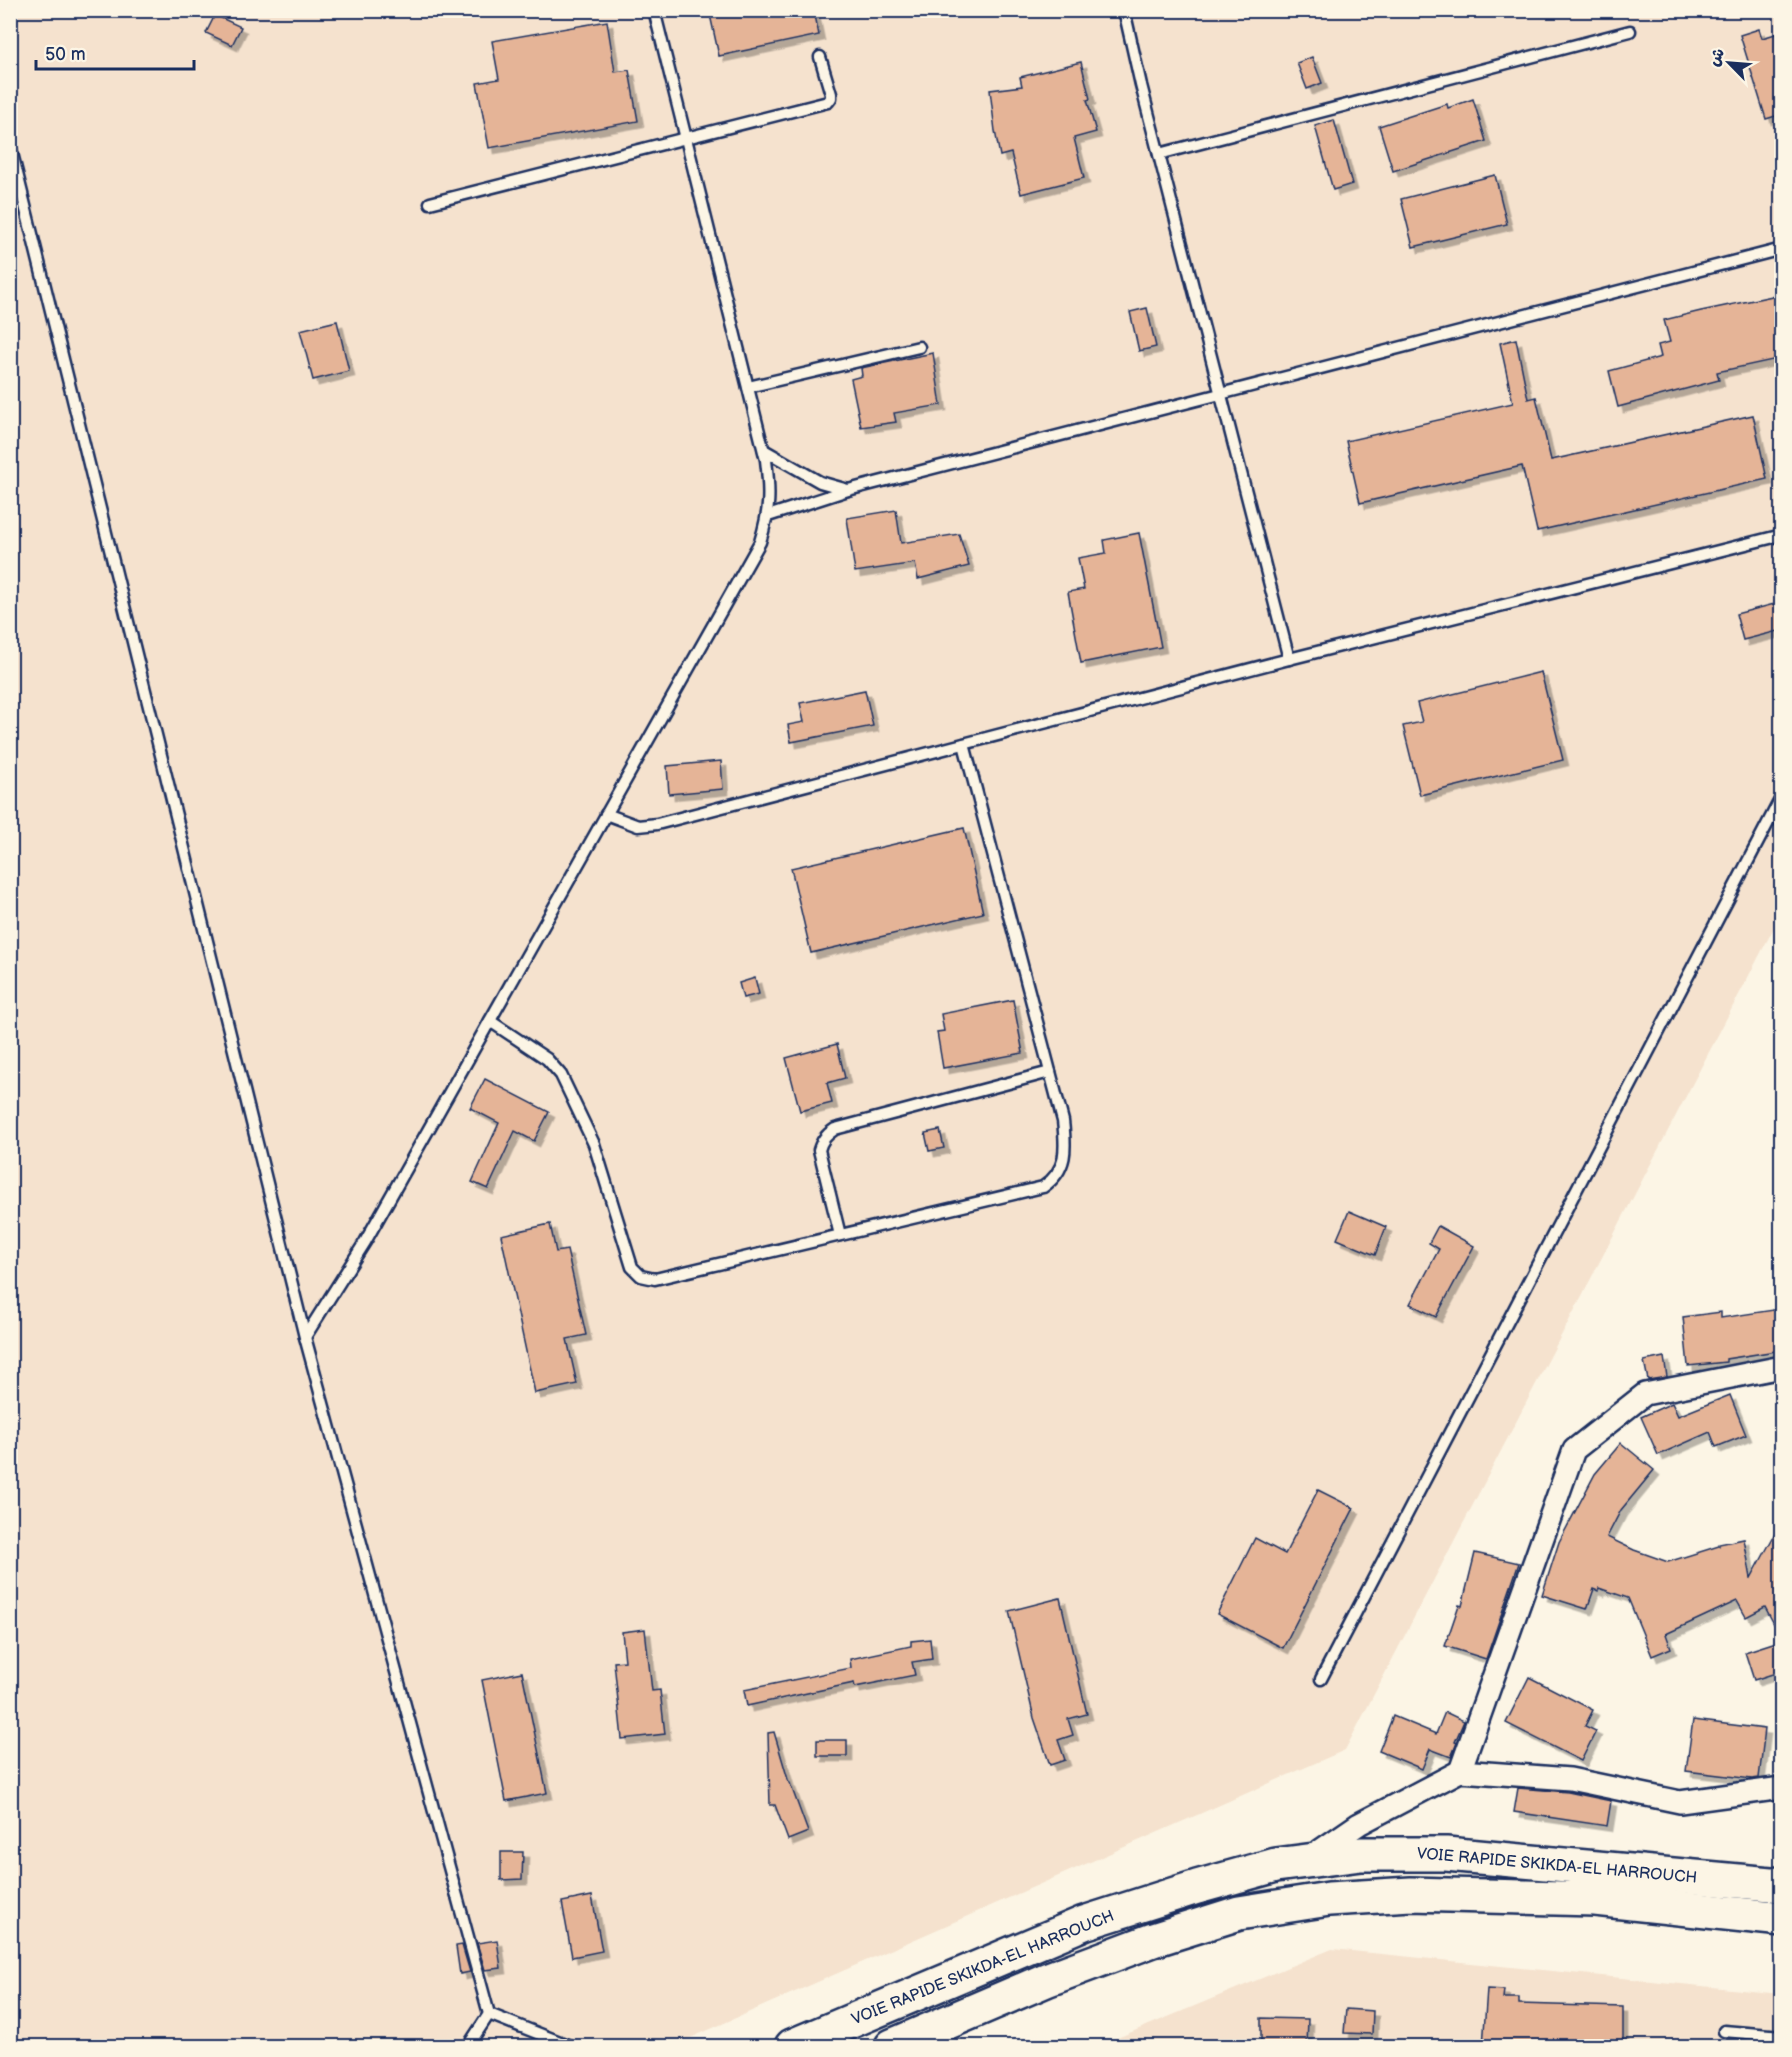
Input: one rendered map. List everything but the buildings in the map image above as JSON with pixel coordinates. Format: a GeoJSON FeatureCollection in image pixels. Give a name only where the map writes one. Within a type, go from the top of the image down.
{"type":"FeatureCollection","features":[{"type":"Feature","properties":{"kind":"highway","name":"VOIE RAPIDE SKIKDA-EL HARROUCH"},"geometry":{"type":"LineString","coordinates":[[792,2046],[1084,1923],[1276,1865],[1361,1854],[1446,1854],[1782,1885]]}},
{"type":"Feature","properties":{"kind":"highway","name":"VOIE RAPIDE SKIKDA-EL HARROUCH"},"geometry":{"type":"LineString","coordinates":[[892,2046],[1046,1980],[1153,1940],[1239,1913],[1329,1899],[1411,1894],[1595,1899],[1782,1919]]}},
{"type":"Feature","properties":{"kind":"street"},"geometry":{"type":"LineString","coordinates":[[1460,1771],[1574,1450],[1645,1394],[1782,1367]]}},
{"type":"Feature","properties":{"kind":"street"},"geometry":{"type":"LineString","coordinates":[[1306,1861],[1359,1824],[1460,1771],[1570,1779],[1680,1802],[1782,1788]]}},
{"type":"Feature","properties":{"kind":"lane"},"geometry":{"type":"LineString","coordinates":[[305,1338],[365,1242],[760,542],[768,516],[770,489],[764,450],[654,10]]}},
{"type":"Feature","properties":{"kind":"lane"},"geometry":{"type":"LineString","coordinates":[[1124,10],[1289,658]]}},
{"type":"Feature","properties":{"kind":"lane"},"geometry":{"type":"LineString","coordinates":[[1159,154],[1630,31]]}},
{"type":"Feature","properties":{"kind":"lane"},"geometry":{"type":"LineString","coordinates":[[430,203],[828,102],[831,94],[820,57]]}},
{"type":"Feature","properties":{"kind":"lane"},"geometry":{"type":"LineString","coordinates":[[10,145],[305,1338],[489,2014],[468,2046]]}},
{"type":"Feature","properties":{"kind":"lane"},"geometry":{"type":"LineString","coordinates":[[768,516],[848,490],[1782,249]]}},
{"type":"Feature","properties":{"kind":"lane"},"geometry":{"type":"LineString","coordinates":[[748,387],[919,347]]}},
{"type":"Feature","properties":{"kind":"lane"},"geometry":{"type":"LineString","coordinates":[[764,450],[820,483],[848,490]]}},
{"type":"Feature","properties":{"kind":"lane"},"geometry":{"type":"LineString","coordinates":[[606,814],[638,826],[657,824],[1289,658],[1782,535]]}},
{"type":"Feature","properties":{"kind":"lane"},"geometry":{"type":"LineString","coordinates":[[490,1021],[547,1059],[561,1075],[594,1144],[632,1267],[641,1276],[655,1279],[1043,1187],[1054,1180],[1063,1163],[1066,1146],[1063,1121],[964,744]]}},
{"type":"Feature","properties":{"kind":"lane"},"geometry":{"type":"LineString","coordinates":[[1321,1679],[1782,796]]}},
{"type":"Feature","properties":{"kind":"lane"},"geometry":{"type":"LineString","coordinates":[[840,1235],[819,1150],[827,1135],[835,1129],[1050,1072]]}},
{"type":"Feature","properties":{"kind":"lane"},"geometry":{"type":"LineString","coordinates":[[489,2014],[570,2046]]}},
{"type":"Feature","properties":{"kind":"lane"},"geometry":{"type":"LineString","coordinates":[[1724,2031],[1782,2036]]}},
{"type":"Feature","properties":{"kind":"shaded area"},"geometry":{"type":"Polygon","coordinates":[[[11,11],[1781,11],[1781,914],[1345,1750],[672,2046],[11,2046],[11,11]]]}},
{"type":"Feature","properties":{"kind":"shaded area"},"geometry":{"type":"Polygon","coordinates":[[[1332,1949],[1781,1994],[1781,2046],[1098,2046],[1332,1949]]]}}]}
